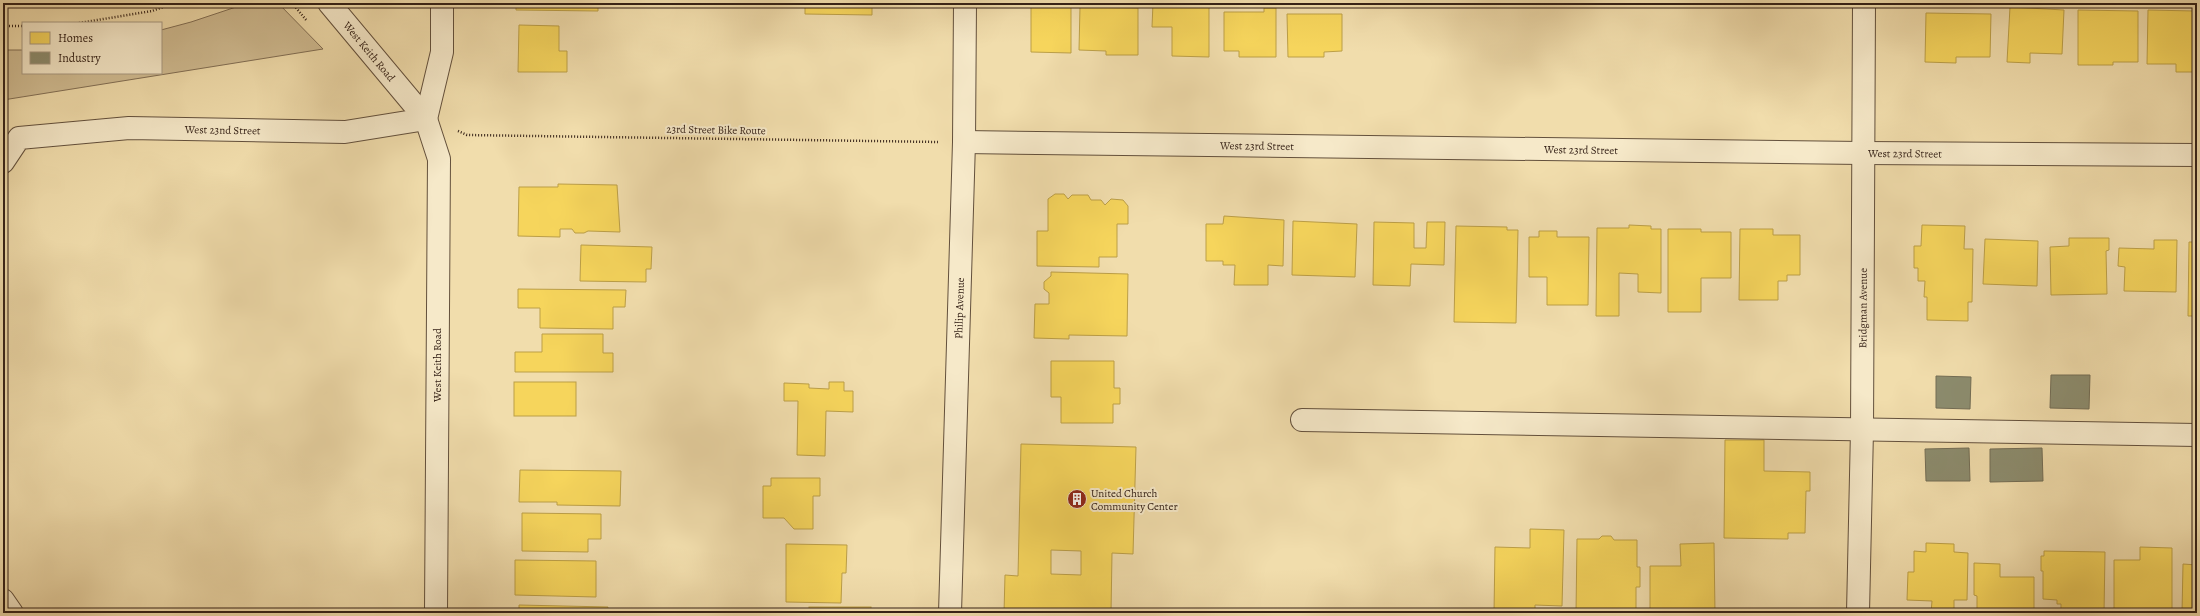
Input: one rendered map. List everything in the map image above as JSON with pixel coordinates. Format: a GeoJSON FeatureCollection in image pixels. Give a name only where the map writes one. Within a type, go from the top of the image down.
{"type":"FeatureCollection","features":[{"type":"Feature","properties":{"kind":"street","name":"West Keith Road"},"geometry":{"type":"LineString","coordinates":[[329,3],[426,119],[439,159],[436,613]]}},
{"type":"Feature","properties":{"kind":"street"},"geometry":{"type":"LineString","coordinates":[[426,119],[442,52],[442,3]]}},
{"type":"Feature","properties":{"kind":"street","name":"Philip Avenue"},"geometry":{"type":"LineString","coordinates":[[950,613],[964,142],[965,3]]}},
{"type":"Feature","properties":{"kind":"street","name":"Bridgman Avenue"},"geometry":{"type":"LineString","coordinates":[[1858,613],[1862,430],[1862,153],[1864,3]]}},
{"type":"Feature","properties":{"kind":"street","name":"West 23nd Street"},"geometry":{"type":"LineString","coordinates":[[3,162],[18,138],[129,128],[345,132],[426,119]]}},
{"type":"Feature","properties":{"kind":"street","name":"West 23rd Street"},"geometry":{"type":"LineString","coordinates":[[964,142],[1862,153],[2197,155]]}},
{"type":"Feature","properties":{"kind":"street"},"geometry":{"type":"LineString","coordinates":[[1302,420],[2197,435]]}},
{"type":"Feature","properties":{"kind":"street"},"geometry":{"type":"LineString","coordinates":[[3,600],[12,613]]}},
{"type":"Feature","properties":{"kind":"path"},"geometry":{"type":"LineString","coordinates":[[84,22],[152,11],[175,3]]}},
{"type":"Feature","properties":{"kind":"path"},"geometry":{"type":"LineString","coordinates":[[3,26],[22,26]]}},
{"type":"Feature","properties":{"kind":"path","name":"23rd Street Bike Route"},"geometry":{"type":"LineString","coordinates":[[467,135],[964,142]]}},
{"type":"Feature","properties":{"kind":"shaded area"},"geometry":{"type":"Polygon","coordinates":[[[248,3],[278,3],[323,49],[3,100],[3,50],[22,50],[22,74],[162,74],[162,30],[191,22],[248,3]]]}},
{"type":"Feature","properties":{"kind":"building: Homes"},"geometry":{"type":"Polygon","coordinates":[[[516,3],[598,3],[598,11],[516,10],[516,3]]]}},
{"type":"Feature","properties":{"kind":"building: Homes"},"geometry":{"type":"Polygon","coordinates":[[[805,3],[872,3],[872,15],[805,14],[805,3]]]}},
{"type":"Feature","properties":{"kind":"building: Homes"},"geometry":{"type":"Polygon","coordinates":[[[1031,3],[1071,3],[1071,53],[1031,52],[1031,3]]]}},
{"type":"Feature","properties":{"kind":"building: Homes"},"geometry":{"type":"Polygon","coordinates":[[[1153,3],[1209,3],[1209,57],[1172,56],[1172,27],[1152,27],[1153,3]]]}},
{"type":"Feature","properties":{"kind":"building: Homes"},"geometry":{"type":"Polygon","coordinates":[[[1080,7],[1138,8],[1138,55],[1106,55],[1106,51],[1079,50],[1080,7]]]}},
{"type":"Feature","properties":{"kind":"building: Homes"},"geometry":{"type":"Polygon","coordinates":[[[2010,7],[2064,10],[2062,54],[2030,53],[2030,63],[2007,62],[2010,7]]]}},
{"type":"Feature","properties":{"kind":"building: Homes"},"geometry":{"type":"Polygon","coordinates":[[[1264,8],[1276,8],[1276,57],[1239,57],[1239,51],[1224,51],[1224,12],[1264,12],[1264,8]]]}},
{"type":"Feature","properties":{"kind":"building: Homes"},"geometry":{"type":"Polygon","coordinates":[[[2078,10],[2138,11],[2138,62],[2113,62],[2113,65],[2078,65],[2078,10]]]}},
{"type":"Feature","properties":{"kind":"building: Homes"},"geometry":{"type":"Polygon","coordinates":[[[2148,10],[2195,11],[2197,72],[2176,72],[2176,64],[2147,64],[2148,10]]]}},
{"type":"Feature","properties":{"kind":"building: Homes"},"geometry":{"type":"Polygon","coordinates":[[[1926,13],[1991,14],[1990,57],[1956,57],[1956,63],[1925,62],[1926,13]]]}},
{"type":"Feature","properties":{"kind":"building: Homes"},"geometry":{"type":"Polygon","coordinates":[[[1287,14],[1342,14],[1342,51],[1324,52],[1324,57],[1288,57],[1287,14]]]}},
{"type":"Feature","properties":{"kind":"building: Homes"},"geometry":{"type":"Polygon","coordinates":[[[519,25],[559,26],[559,51],[567,51],[567,72],[518,72],[519,25]]]}},
{"type":"Feature","properties":{"kind":"building: Homes"},"geometry":{"type":"Polygon","coordinates":[[[558,184],[617,185],[620,232],[588,231],[584,233],[575,233],[572,229],[560,229],[560,237],[518,236],[519,187],[558,187],[558,184]]]}},
{"type":"Feature","properties":{"kind":"building: Homes"},"geometry":{"type":"Polygon","coordinates":[[[1055,194],[1064,194],[1068,199],[1072,195],[1088,195],[1091,200],[1101,200],[1105,205],[1111,199],[1123,200],[1128,206],[1128,224],[1117,224],[1117,257],[1099,257],[1099,267],[1037,266],[1037,231],[1048,231],[1048,199],[1055,194]]]}},
{"type":"Feature","properties":{"kind":"building: Homes"},"geometry":{"type":"Polygon","coordinates":[[[1224,216],[1284,220],[1283,266],[1268,265],[1268,285],[1234,285],[1235,265],[1223,265],[1223,261],[1206,261],[1206,224],[1223,224],[1224,216]]]}},
{"type":"Feature","properties":{"kind":"building: Homes"},"geometry":{"type":"Polygon","coordinates":[[[1293,221],[1357,224],[1355,277],[1292,275],[1293,221]]]}},
{"type":"Feature","properties":{"kind":"building: Homes"},"geometry":{"type":"Polygon","coordinates":[[[1374,222],[1414,223],[1414,248],[1426,248],[1427,222],[1445,222],[1444,265],[1411,264],[1410,286],[1373,285],[1374,222]]]}},
{"type":"Feature","properties":{"kind":"building: Homes"},"geometry":{"type":"Polygon","coordinates":[[[1629,225],[1651,226],[1651,229],[1661,229],[1661,293],[1638,292],[1638,274],[1619,273],[1619,316],[1596,316],[1597,228],[1629,228],[1629,225]]]}},
{"type":"Feature","properties":{"kind":"building: Homes"},"geometry":{"type":"Polygon","coordinates":[[[1922,225],[1965,226],[1964,249],[1973,249],[1972,302],[1968,302],[1968,321],[1927,320],[1927,297],[1924,297],[1925,281],[1918,281],[1918,268],[1914,268],[1914,246],[1921,246],[1922,225]]]}},
{"type":"Feature","properties":{"kind":"building: Homes"},"geometry":{"type":"Polygon","coordinates":[[[1456,226],[1507,227],[1507,230],[1518,230],[1516,323],[1454,322],[1456,226]]]}},
{"type":"Feature","properties":{"kind":"building: Homes"},"geometry":{"type":"Polygon","coordinates":[[[1668,229],[1701,229],[1701,232],[1731,232],[1731,278],[1701,278],[1701,312],[1668,312],[1668,229]]]}},
{"type":"Feature","properties":{"kind":"building: Homes"},"geometry":{"type":"Polygon","coordinates":[[[1740,229],[1773,229],[1773,235],[1800,235],[1800,275],[1787,275],[1787,281],[1778,281],[1778,300],[1739,300],[1740,229]]]}},
{"type":"Feature","properties":{"kind":"building: Homes"},"geometry":{"type":"Polygon","coordinates":[[[1539,231],[1557,231],[1557,237],[1589,237],[1588,305],[1547,305],[1547,277],[1529,277],[1529,237],[1539,237],[1539,231]]]}},
{"type":"Feature","properties":{"kind":"building: Homes"},"geometry":{"type":"Polygon","coordinates":[[[2069,238],[2109,238],[2109,250],[2106,251],[2107,294],[2051,295],[2050,247],[2069,246],[2069,238]]]}},
{"type":"Feature","properties":{"kind":"building: Homes"},"geometry":{"type":"Polygon","coordinates":[[[1985,239],[2038,241],[2037,286],[1983,284],[1985,239]]]}},
{"type":"Feature","properties":{"kind":"building: Homes"},"geometry":{"type":"Polygon","coordinates":[[[2154,240],[2177,240],[2176,292],[2124,291],[2125,267],[2118,266],[2119,248],[2154,249],[2154,240]]]}},
{"type":"Feature","properties":{"kind":"building: Homes"},"geometry":{"type":"Polygon","coordinates":[[[2189,242],[2197,242],[2197,316],[2188,316],[2189,242]]]}},
{"type":"Feature","properties":{"kind":"building: Homes"},"geometry":{"type":"Polygon","coordinates":[[[581,245],[652,247],[651,269],[646,269],[646,282],[580,281],[581,245]]]}},
{"type":"Feature","properties":{"kind":"building: Homes"},"geometry":{"type":"Polygon","coordinates":[[[1051,272],[1128,274],[1127,336],[1069,335],[1069,339],[1034,338],[1035,304],[1049,304],[1049,293],[1044,289],[1044,282],[1051,276],[1051,272]]]}},
{"type":"Feature","properties":{"kind":"building: Homes"},"geometry":{"type":"Polygon","coordinates":[[[518,289],[626,290],[625,307],[613,307],[613,329],[540,328],[540,308],[518,308],[518,289]]]}},
{"type":"Feature","properties":{"kind":"building: Homes"},"geometry":{"type":"Polygon","coordinates":[[[542,334],[603,334],[603,353],[613,353],[613,372],[515,372],[515,352],[542,352],[542,334]]]}},
{"type":"Feature","properties":{"kind":"building: Homes"},"geometry":{"type":"Polygon","coordinates":[[[1051,361],[1114,361],[1114,388],[1120,388],[1120,404],[1113,404],[1113,423],[1061,423],[1061,397],[1051,397],[1051,361]]]}},
{"type":"Feature","properties":{"kind":"building: Homes"},"geometry":{"type":"Polygon","coordinates":[[[514,382],[576,382],[576,416],[514,416],[514,382]]]}},
{"type":"Feature","properties":{"kind":"building: Homes"},"geometry":{"type":"Polygon","coordinates":[[[829,382],[844,382],[844,391],[853,391],[853,412],[826,411],[825,456],[797,455],[798,401],[784,401],[784,383],[809,384],[809,388],[829,389],[829,382]]]}},
{"type":"Feature","properties":{"kind":"building: Homes"},"geometry":{"type":"Polygon","coordinates":[[[1725,440],[1764,440],[1764,471],[1810,472],[1810,491],[1806,491],[1805,533],[1788,533],[1788,539],[1724,538],[1725,440]]]}},
{"type":"Feature","properties":{"kind":"building: Homes","name":"United Church Community Center"},"geometry":{"type":"Polygon","coordinates":[[[1021,444],[1136,447],[1133,554],[1112,553],[1111,613],[1004,613],[1005,575],[1018,576],[1021,444]],[[1051,550],[1051,574],[1081,575],[1081,551],[1051,550]]]}},
{"type":"Feature","properties":{"kind":"building: Homes"},"geometry":{"type":"Polygon","coordinates":[[[520,470],[621,471],[620,506],[557,505],[557,502],[519,502],[520,470]]]}},
{"type":"Feature","properties":{"kind":"building: Homes"},"geometry":{"type":"Polygon","coordinates":[[[771,478],[820,478],[820,496],[813,496],[813,529],[794,529],[784,518],[763,518],[763,486],[771,486],[771,478]]]}},
{"type":"Feature","properties":{"kind":"building: Homes"},"geometry":{"type":"Polygon","coordinates":[[[522,513],[601,514],[601,539],[588,539],[588,552],[522,551],[522,513]]]}},
{"type":"Feature","properties":{"kind":"building: Homes"},"geometry":{"type":"Polygon","coordinates":[[[1530,529],[1564,530],[1562,606],[1535,605],[1535,613],[1494,613],[1495,547],[1530,548],[1530,529]]]}},
{"type":"Feature","properties":{"kind":"building: Homes"},"geometry":{"type":"Polygon","coordinates":[[[1602,536],[1611,536],[1614,540],[1637,540],[1637,567],[1640,567],[1640,587],[1636,587],[1636,613],[1576,613],[1577,539],[1599,539],[1602,536]]]}},
{"type":"Feature","properties":{"kind":"building: Homes"},"geometry":{"type":"Polygon","coordinates":[[[1714,543],[1715,613],[1650,613],[1650,566],[1681,566],[1680,544],[1714,543]]]}},
{"type":"Feature","properties":{"kind":"building: Homes"},"geometry":{"type":"Polygon","coordinates":[[[1926,543],[1954,544],[1954,552],[1968,553],[1967,600],[1954,600],[1954,613],[1931,613],[1932,601],[1907,600],[1908,572],[1914,572],[1914,551],[1926,552],[1926,543]]]}},
{"type":"Feature","properties":{"kind":"building: Homes"},"geometry":{"type":"Polygon","coordinates":[[[786,544],[847,545],[846,573],[842,573],[841,603],[786,602],[786,544]]]}},
{"type":"Feature","properties":{"kind":"building: Homes"},"geometry":{"type":"Polygon","coordinates":[[[2140,547],[2172,548],[2172,613],[2114,613],[2114,560],[2140,560],[2140,547]]]}},
{"type":"Feature","properties":{"kind":"building: Homes"},"geometry":{"type":"Polygon","coordinates":[[[2044,551],[2105,552],[2104,613],[2061,613],[2061,604],[2057,604],[2057,600],[2043,599],[2043,571],[2041,571],[2041,556],[2044,556],[2044,551]]]}},
{"type":"Feature","properties":{"kind":"building: Homes"},"geometry":{"type":"Polygon","coordinates":[[[515,560],[596,561],[596,597],[515,595],[515,560]]]}},
{"type":"Feature","properties":{"kind":"building: Homes"},"geometry":{"type":"Polygon","coordinates":[[[1974,563],[2000,564],[2000,577],[2034,577],[2034,613],[1977,613],[1977,596],[1974,595],[1974,563]]]}},
{"type":"Feature","properties":{"kind":"building: Homes"},"geometry":{"type":"Polygon","coordinates":[[[2183,564],[2197,565],[2197,613],[2182,613],[2183,564]]]}},
{"type":"Feature","properties":{"kind":"building: Homes"},"geometry":{"type":"Polygon","coordinates":[[[519,605],[608,607],[607,613],[519,613],[519,605]]]}},
{"type":"Feature","properties":{"kind":"building: Homes"},"geometry":{"type":"Polygon","coordinates":[[[809,607],[871,607],[871,613],[809,613],[809,607]]]}},
{"type":"Feature","properties":{"kind":"building: Industry"},"geometry":{"type":"Polygon","coordinates":[[[2051,375],[2090,375],[2089,409],[2050,408],[2051,375]]]}},
{"type":"Feature","properties":{"kind":"building: Industry"},"geometry":{"type":"Polygon","coordinates":[[[1936,376],[1971,377],[1970,409],[1936,408],[1936,376]]]}},
{"type":"Feature","properties":{"kind":"building: Industry"},"geometry":{"type":"Polygon","coordinates":[[[1969,448],[1970,481],[1926,481],[1925,449],[1969,448]]]}},
{"type":"Feature","properties":{"kind":"building: Industry"},"geometry":{"type":"Polygon","coordinates":[[[2042,448],[2043,481],[1990,482],[1990,449],[2042,448]]]}},
{"type":"Feature","properties":{"kind":"place","name":"United Church Community Center"},"geometry":{"type":"Point","coordinates":[1077,499]}}]}
